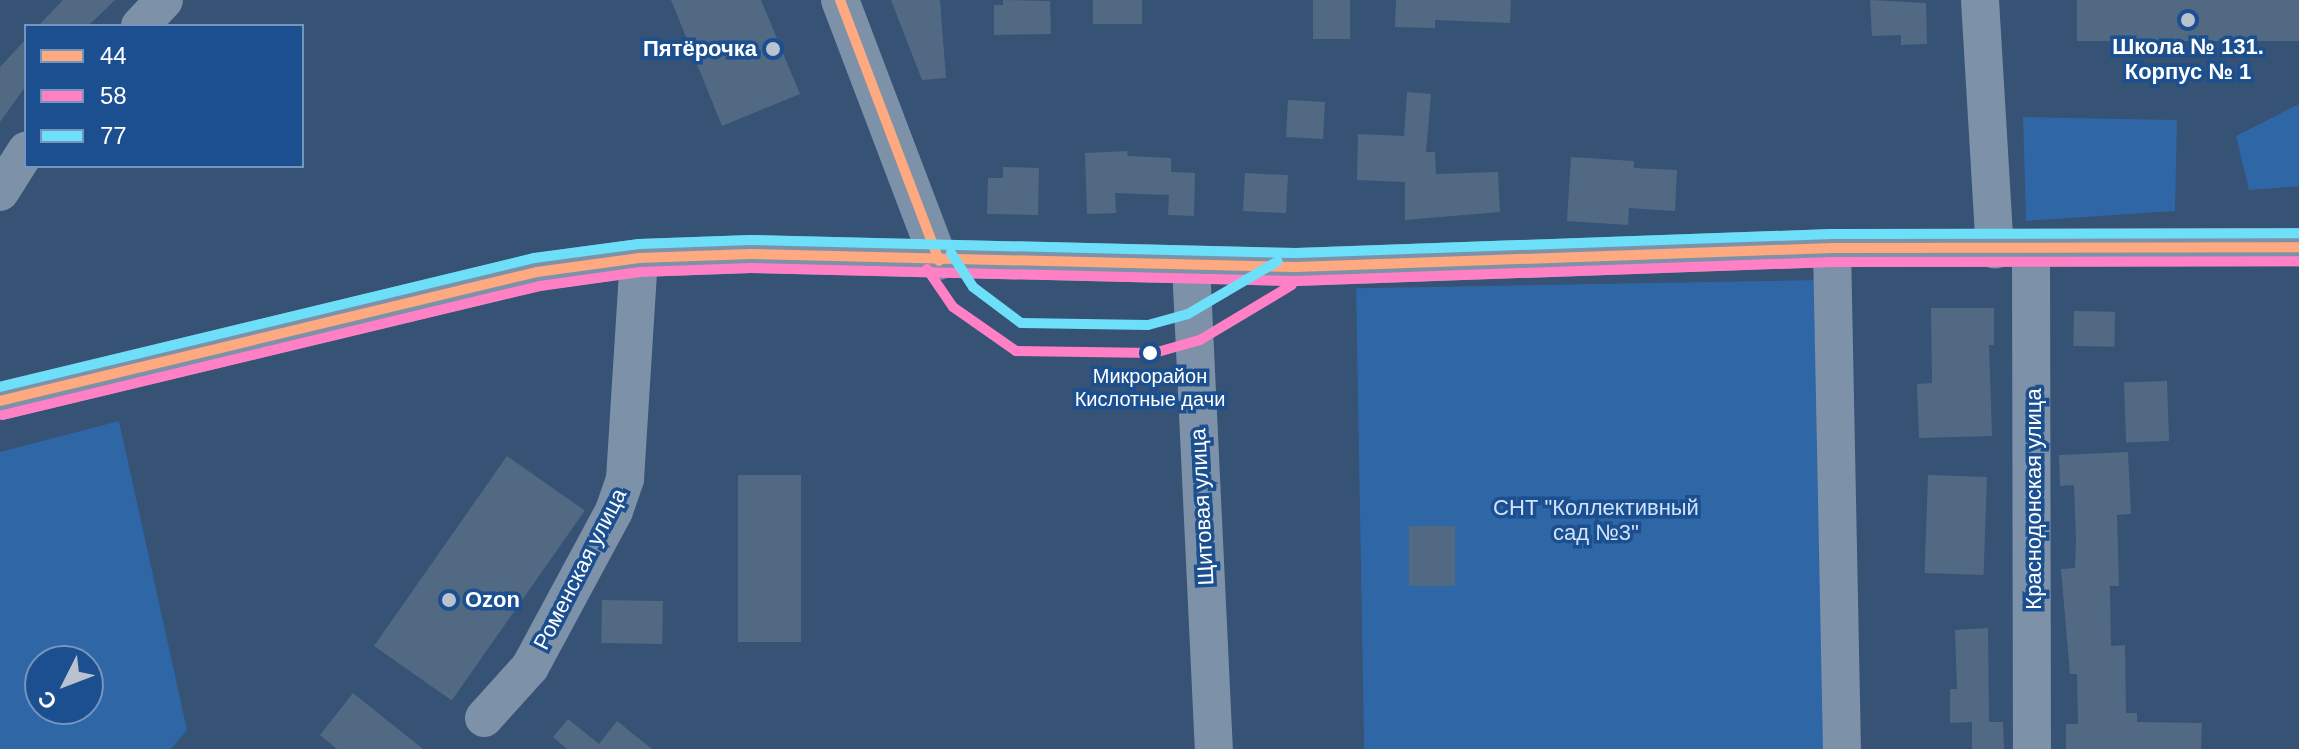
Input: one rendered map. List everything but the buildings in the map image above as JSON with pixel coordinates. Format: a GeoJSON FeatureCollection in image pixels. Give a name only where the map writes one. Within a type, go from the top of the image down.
{"type":"FeatureCollection","features":[{"type":"Feature","properties":{"kind":"street"},"geometry":{"type":"LineString","coordinates":[[142,24],[164,0]]}},
{"type":"Feature","properties":{"kind":"street"},"geometry":{"type":"LineString","coordinates":[[840,0],[939,261]]}},
{"type":"Feature","properties":{"kind":"street","name":"Краснодонская улица"},"geometry":{"type":"LineString","coordinates":[[1980,0],[2013,250],[2032,749]]}},
{"type":"Feature","properties":{"kind":"street"},"geometry":{"type":"LineString","coordinates":[[0,192],[24,154]]}},
{"type":"Feature","properties":{"kind":"street"},"geometry":{"type":"LineString","coordinates":[[0,401],[537,272],[639,258],[751,254],[939,261],[1296,267],[1832,248],[2299,247]]}},
{"type":"Feature","properties":{"kind":"street"},"geometry":{"type":"LineString","coordinates":[[1832,248],[1842,749]]}},
{"type":"Feature","properties":{"kind":"street","name":"Роменская улица"},"geometry":{"type":"LineString","coordinates":[[484,718],[530,667],[621,490],[639,258]]}},
{"type":"Feature","properties":{"kind":"street","name":"Щитовая улица"},"geometry":{"type":"LineString","coordinates":[[1191,265],[1214,749]]}},
{"type":"Feature","properties":{"kind":"green space"},"geometry":{"type":"Polygon","coordinates":[[[2299,104],[2299,186],[2249,190],[2236,136],[2299,104]]]}},
{"type":"Feature","properties":{"kind":"green space"},"geometry":{"type":"Polygon","coordinates":[[[2023,117],[2177,120],[2175,211],[2026,221],[2023,117]]]}},
{"type":"Feature","properties":{"kind":"green space","name":"СНТ \"Коллективный сад №3\""},"geometry":{"type":"Polygon","coordinates":[[[1822,280],[1830,749],[1364,749],[1356,288],[1822,280]]]}},
{"type":"Feature","properties":{"kind":"green space"},"geometry":{"type":"Polygon","coordinates":[[[119,421],[187,730],[171,749],[0,749],[0,452],[119,421]]]}},
{"type":"Feature","properties":{"kind":"transit line","name":"44"},"geometry":{"type":"LineString","coordinates":[[840,0],[939,261]]}},
{"type":"Feature","properties":{"kind":"transit line","name":"77"},"geometry":{"type":"LineString","coordinates":[[0,387],[534,258],[639,244],[751,240],[1296,253],[1832,234],[2299,233]]}},
{"type":"Feature","properties":{"kind":"transit line","name":"44"},"geometry":{"type":"LineString","coordinates":[[0,401],[537,272],[639,258],[751,254],[1296,267],[1832,248],[2299,247]]}},
{"type":"Feature","properties":{"kind":"transit line","name":"77"},"geometry":{"type":"LineString","coordinates":[[951,253],[973,287],[1021,323],[1148,325],[1188,314],[1278,261]]}},
{"type":"Feature","properties":{"kind":"transit line","name":"58"},"geometry":{"type":"LineString","coordinates":[[3,415],[540,286],[640,272],[751,268],[1296,281],[1832,262],[2299,261]]}},
{"type":"Feature","properties":{"kind":"transit line","name":"58"},"geometry":{"type":"LineString","coordinates":[[927,269],[953,307],[1016,351],[1154,353],[1200,340],[1292,285]]}},
{"type":"Feature","properties":{"kind":"place","name":"Школа № 131. Корпус № 1"},"geometry":{"type":"Point","coordinates":[2188,20]}},
{"type":"Feature","properties":{"kind":"place","name":"Пятёрочка"},"geometry":{"type":"Point","coordinates":[773,49]}},
{"type":"Feature","properties":{"kind":"place","name":"Микрорайон Кислотные дачи"},"geometry":{"type":"Point","coordinates":[1150,353]}},
{"type":"Feature","properties":{"kind":"place","name":"Ozon"},"geometry":{"type":"Point","coordinates":[449,600]}}]}
